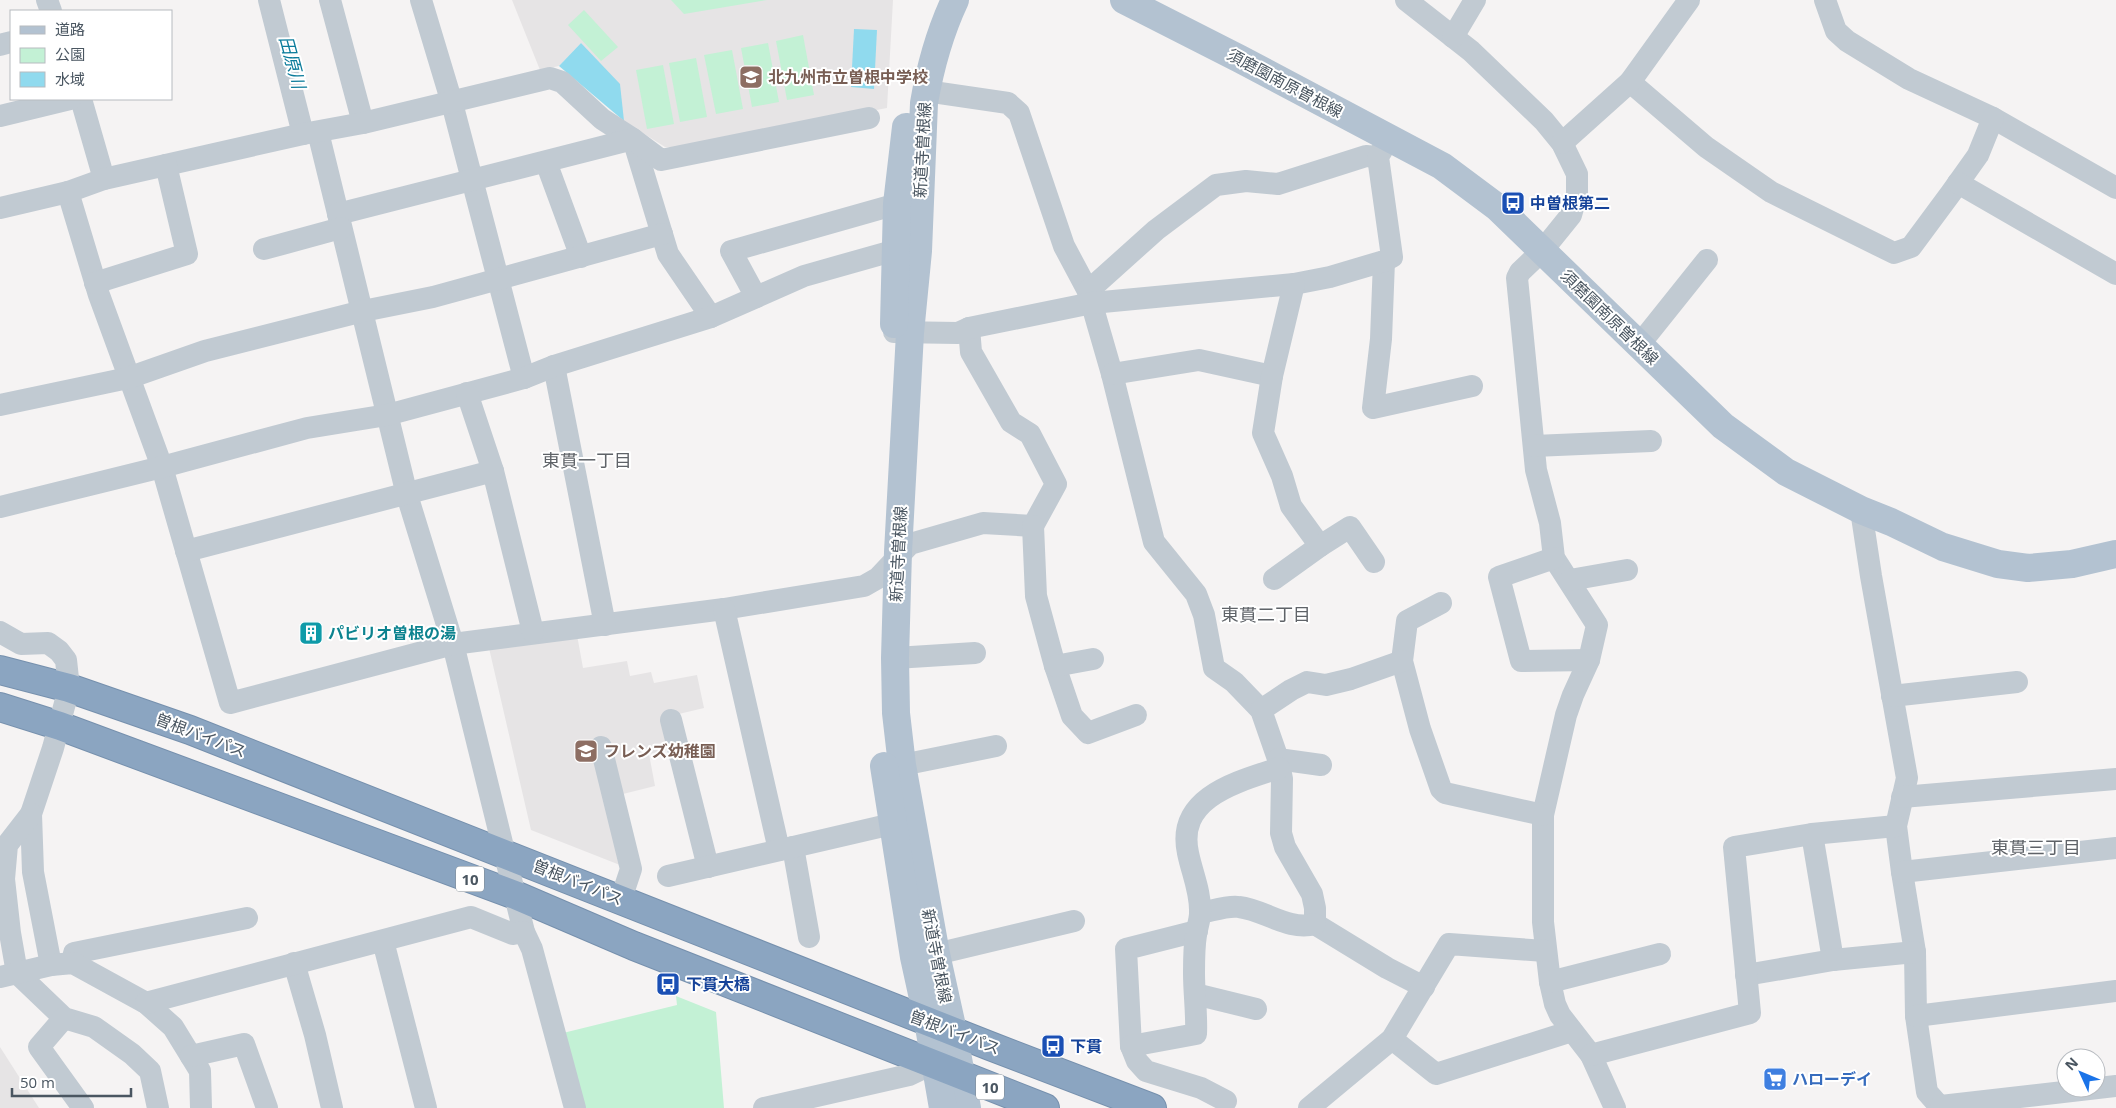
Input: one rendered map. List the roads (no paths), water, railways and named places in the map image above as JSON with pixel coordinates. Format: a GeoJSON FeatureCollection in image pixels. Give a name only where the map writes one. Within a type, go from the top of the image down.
{"type":"FeatureCollection","features":[{"type":"Feature","properties":{"kind":"highway","name":"曽根バイパス"},"geometry":{"type":"LineString","coordinates":[[0,670],[69,688],[190,730],[928,1022],[1152,1108]]}},
{"type":"Feature","properties":{"kind":"highway","name":"10"},"geometry":{"type":"LineString","coordinates":[[0,707],[60,726],[514,895],[634,946],[1046,1108]]}},
{"type":"Feature","properties":{"kind":"main road","name":"新道寺曽根線"},"geometry":{"type":"LineString","coordinates":[[907,251],[897,204],[910,87],[932,9],[937,0]]}},
{"type":"Feature","properties":{"kind":"main road","name":"新道寺曽根線"},"geometry":{"type":"LineString","coordinates":[[943,1108],[928,1022],[914,958],[892,824],[878,689],[888,569],[907,251],[926,92],[948,15],[955,0]]}},
{"type":"Feature","properties":{"kind":"main road","name":"須磨園南原曽根線"},"geometry":{"type":"LineString","coordinates":[[1124,0],[1384,148],[1442,166],[1497,207],[1723,426],[1786,472],[1861,510],[1943,547],[1998,564],[2028,568],[2072,564],[2116,554]]}},
{"type":"Feature","properties":{"kind":"main road","name":"新道寺曽根線"},"geometry":{"type":"LineString","coordinates":[[888,569],[895,658],[896,712],[902,765],[936,954],[967,1108]]}},
{"type":"Feature","properties":{"kind":"street"},"geometry":{"type":"LineString","coordinates":[[269,0],[339,221],[363,311],[407,495],[453,644],[514,895],[524,932],[532,949],[575,1108]]}},
{"type":"Feature","properties":{"kind":"street"},"geometry":{"type":"LineString","coordinates":[[330,0],[363,123]]}},
{"type":"Feature","properties":{"kind":"street"},"geometry":{"type":"LineString","coordinates":[[421,0],[452,103],[524,378]]}},
{"type":"Feature","properties":{"kind":"street"},"geometry":{"type":"LineString","coordinates":[[1406,0],[1471,51],[1544,121],[1562,143],[1576,174],[1577,194],[1571,215],[1542,251],[1520,272],[1517,278],[1536,470],[1550,523],[1554,558],[1570,580],[1597,625],[1589,660],[1572,695],[1566,715],[1543,815],[1543,922],[1550,982],[1560,1014],[1591,1055],[1615,1108]]}},
{"type":"Feature","properties":{"kind":"street"},"geometry":{"type":"LineString","coordinates":[[1453,37],[1475,0]]}},
{"type":"Feature","properties":{"kind":"street"},"geometry":{"type":"LineString","coordinates":[[1562,143],[1630,82],[1689,0]]}},
{"type":"Feature","properties":{"kind":"street"},"geometry":{"type":"LineString","coordinates":[[1825,0],[1836,31],[1847,41],[1909,78],[1994,118],[2116,188]]}},
{"type":"Feature","properties":{"kind":"street"},"geometry":{"type":"LineString","coordinates":[[0,208],[68,192],[104,179],[452,103],[550,78],[562,82],[602,119],[661,160],[869,118]]}},
{"type":"Feature","properties":{"kind":"street"},"geometry":{"type":"LineString","coordinates":[[1630,82],[1706,146],[1771,192],[1894,253],[1911,247],[1978,155],[1994,118]]}},
{"type":"Feature","properties":{"kind":"street"},"geometry":{"type":"LineString","coordinates":[[926,92],[1008,103],[1019,113],[1064,246],[1090,297],[1112,374],[1154,542],[1196,594],[1204,615],[1214,668],[1234,682],[1261,710],[1279,763],[1282,779],[1281,833],[1285,847],[1312,894],[1315,908],[1315,924]]}},
{"type":"Feature","properties":{"kind":"street"},"geometry":{"type":"LineString","coordinates":[[0,116],[66,100]]}},
{"type":"Feature","properties":{"kind":"street"},"geometry":{"type":"LineString","coordinates":[[81,100],[104,179]]}},
{"type":"Feature","properties":{"kind":"street"},"geometry":{"type":"LineString","coordinates":[[264,248],[339,221],[472,180],[633,139]]}},
{"type":"Feature","properties":{"kind":"street"},"geometry":{"type":"LineString","coordinates":[[633,139],[668,254],[711,317]]}},
{"type":"Feature","properties":{"kind":"street"},"geometry":{"type":"LineString","coordinates":[[902,332],[958,333],[969,328],[1090,297],[1294,284],[1330,277],[1384,261],[1392,257],[1384,148],[1366,156],[1278,184],[1246,181],[1216,185],[1156,230],[1090,297]]}},
{"type":"Feature","properties":{"kind":"street"},"geometry":{"type":"LineString","coordinates":[[546,162],[581,257]]}},
{"type":"Feature","properties":{"kind":"street"},"geometry":{"type":"LineString","coordinates":[[95,283],[187,254],[166,165]]}},
{"type":"Feature","properties":{"kind":"street"},"geometry":{"type":"LineString","coordinates":[[1958,183],[2116,274]]}},
{"type":"Feature","properties":{"kind":"street"},"geometry":{"type":"LineString","coordinates":[[68,192],[95,283],[162,467],[230,703],[453,644],[533,632],[605,625],[724,609],[864,586],[888,569],[910,544],[983,523],[1033,526]]}},
{"type":"Feature","properties":{"kind":"street"},"geometry":{"type":"LineString","coordinates":[[756,297],[731,251],[897,204]]}},
{"type":"Feature","properties":{"kind":"street"},"geometry":{"type":"LineString","coordinates":[[0,406],[128,378],[205,351],[363,311],[432,297],[662,234]]}},
{"type":"Feature","properties":{"kind":"street"},"geometry":{"type":"LineString","coordinates":[[0,507],[162,467],[307,428],[387,415],[524,378],[554,366],[711,317],[804,276],[907,251]]}},
{"type":"Feature","properties":{"kind":"street"},"geometry":{"type":"LineString","coordinates":[[1639,345],[1707,260]]}},
{"type":"Feature","properties":{"kind":"street"},"geometry":{"type":"LineString","coordinates":[[1384,261],[1381,339],[1373,408],[1472,386]]}},
{"type":"Feature","properties":{"kind":"street"},"geometry":{"type":"LineString","coordinates":[[1294,284],[1272,376],[1263,433],[1282,476],[1292,506],[1320,546]]}},
{"type":"Feature","properties":{"kind":"street"},"geometry":{"type":"LineString","coordinates":[[969,328],[971,352],[1011,422],[1030,434],[1056,484],[1033,526],[1036,596],[1055,666],[1072,716],[1088,733],[1136,715]]}},
{"type":"Feature","properties":{"kind":"street"},"geometry":{"type":"LineString","coordinates":[[1112,374],[1199,360],[1272,376]]}},
{"type":"Feature","properties":{"kind":"street"},"geometry":{"type":"LineString","coordinates":[[554,366],[605,625]]}},
{"type":"Feature","properties":{"kind":"street"},"geometry":{"type":"LineString","coordinates":[[467,393],[493,471],[533,632]]}},
{"type":"Feature","properties":{"kind":"street"},"geometry":{"type":"LineString","coordinates":[[1534,446],[1651,440]]}},
{"type":"Feature","properties":{"kind":"street"},"geometry":{"type":"LineString","coordinates":[[186,551],[407,495],[493,471]]}},
{"type":"Feature","properties":{"kind":"street"},"geometry":{"type":"LineString","coordinates":[[1861,510],[1907,778],[1896,826],[1915,952],[1916,1016],[1927,1092],[1941,1107],[2116,1086]]}},
{"type":"Feature","properties":{"kind":"street"},"geometry":{"type":"LineString","coordinates":[[1274,579],[1350,527],[1374,562]]}},
{"type":"Feature","properties":{"kind":"street"},"geometry":{"type":"LineString","coordinates":[[1554,558],[1499,577],[1521,661],[1589,660]]}},
{"type":"Feature","properties":{"kind":"street"},"geometry":{"type":"LineString","coordinates":[[1570,580],[1627,570]]}},
{"type":"Feature","properties":{"kind":"street"},"geometry":{"type":"LineString","coordinates":[[1441,603],[1407,621],[1402,661],[1420,729],[1441,789],[1445,793],[1543,815]]}},
{"type":"Feature","properties":{"kind":"street"},"geometry":{"type":"LineString","coordinates":[[724,609],[809,937]]}},
{"type":"Feature","properties":{"kind":"street"},"geometry":{"type":"LineString","coordinates":[[0,632],[21,644],[48,643],[60,652],[66,660],[69,688],[60,726],[31,814],[7,845],[4,879],[8,966],[64,1018],[94,1027],[132,1054],[150,1071],[158,1108]]}},
{"type":"Feature","properties":{"kind":"street"},"geometry":{"type":"LineString","coordinates":[[895,658],[975,653]]}},
{"type":"Feature","properties":{"kind":"street"},"geometry":{"type":"LineString","coordinates":[[1055,666],[1093,659]]}},
{"type":"Feature","properties":{"kind":"street"},"geometry":{"type":"LineString","coordinates":[[1261,710],[1307,682],[1326,685],[1351,679],[1402,661]]}},
{"type":"Feature","properties":{"kind":"street"},"geometry":{"type":"LineString","coordinates":[[1892,696],[2017,682]]}},
{"type":"Feature","properties":{"kind":"street"},"geometry":{"type":"LineString","coordinates":[[671,720],[708,867]]}},
{"type":"Feature","properties":{"kind":"street"},"geometry":{"type":"LineString","coordinates":[[902,765],[996,746]]}},
{"type":"Feature","properties":{"kind":"street"},"geometry":{"type":"LineString","coordinates":[[601,747],[632,869],[621,899]]}},
{"type":"Feature","properties":{"kind":"street"},"geometry":{"type":"LineString","coordinates":[[1131,1046],[1196,1034],[1194,972],[1198,922],[1196,880],[1187,852],[1186,828],[1193,812],[1207,798],[1279,763],[1321,765]]}},
{"type":"Feature","properties":{"kind":"street"},"geometry":{"type":"LineString","coordinates":[[1902,797],[2116,779]]}},
{"type":"Feature","properties":{"kind":"street"},"geometry":{"type":"LineString","coordinates":[[31,814],[34,872],[51,965]]}},
{"type":"Feature","properties":{"kind":"street"},"geometry":{"type":"LineString","coordinates":[[668,876],[892,824]]}},
{"type":"Feature","properties":{"kind":"street"},"geometry":{"type":"LineString","coordinates":[[1591,1055],[1750,1013],[1734,847],[1812,834],[1896,826]]}},
{"type":"Feature","properties":{"kind":"street"},"geometry":{"type":"LineString","coordinates":[[1812,834],[1833,960]]}},
{"type":"Feature","properties":{"kind":"street"},"geometry":{"type":"LineString","coordinates":[[1902,872],[2116,848]]}},
{"type":"Feature","properties":{"kind":"street"},"geometry":{"type":"LineString","coordinates":[[1232,1106],[1201,1088],[1146,1071],[1138,1060],[1131,1046],[1126,949],[1238,907],[1284,922],[1305,926],[1315,924],[1387,968],[1424,986]]}},
{"type":"Feature","properties":{"kind":"street"},"geometry":{"type":"LineString","coordinates":[[146,1003],[470,917],[513,934],[524,932]]}},
{"type":"Feature","properties":{"kind":"street"},"geometry":{"type":"LineString","coordinates":[[73,963],[74,953],[247,918]]}},
{"type":"Feature","properties":{"kind":"street"},"geometry":{"type":"LineString","coordinates":[[936,954],[1074,921]]}},
{"type":"Feature","properties":{"kind":"street"},"geometry":{"type":"LineString","coordinates":[[384,941],[426,1108]]}},
{"type":"Feature","properties":{"kind":"street"},"geometry":{"type":"LineString","coordinates":[[1309,1108],[1392,1039],[1449,944],[1545,951]]}},
{"type":"Feature","properties":{"kind":"street"},"geometry":{"type":"LineString","coordinates":[[1746,975],[1833,960],[1915,952]]}},
{"type":"Feature","properties":{"kind":"street"},"geometry":{"type":"LineString","coordinates":[[1550,982],[1660,954]]}},
{"type":"Feature","properties":{"kind":"street"},"geometry":{"type":"LineString","coordinates":[[8,966],[73,963],[146,1003],[172,1026],[200,1071],[201,1108]]}},
{"type":"Feature","properties":{"kind":"street"},"geometry":{"type":"LineString","coordinates":[[294,963],[315,1035],[332,1108]]}},
{"type":"Feature","properties":{"kind":"street"},"geometry":{"type":"LineString","coordinates":[[1916,1016],[2116,991]]}},
{"type":"Feature","properties":{"kind":"street"},"geometry":{"type":"LineString","coordinates":[[1195,994],[1256,1009]]}},
{"type":"Feature","properties":{"kind":"street"},"geometry":{"type":"LineString","coordinates":[[64,1018],[40,1047],[83,1108]]}},
{"type":"Feature","properties":{"kind":"street"},"geometry":{"type":"LineString","coordinates":[[1392,1039],[1436,1074],[1572,1031]]}},
{"type":"Feature","properties":{"kind":"street"},"geometry":{"type":"LineString","coordinates":[[191,1056],[244,1044],[267,1108]]}},
{"type":"Feature","properties":{"kind":"street"},"geometry":{"type":"LineString","coordinates":[[764,1108],[816,1102],[909,1075],[934,1063]]}},
{"type":"Feature","properties":{"kind":"water"},"geometry":{"type":"Polygon","coordinates":[[[854,29],[877,30],[874,89],[851,87],[854,29]]]}},
{"type":"Feature","properties":{"kind":"water"},"geometry":{"type":"Polygon","coordinates":[[[581,43],[620,84],[624,121],[559,66],[581,43]]]}},
{"type":"Feature","properties":{"kind":"place","name":"北九州市立曽根中学校"},"geometry":{"type":"Point","coordinates":[751,77]}},
{"type":"Feature","properties":{"kind":"place","name":"中曽根第二"},"geometry":{"type":"Point","coordinates":[1513,203]}},
{"type":"Feature","properties":{"kind":"place","name":"パビリオ曽根の湯"},"geometry":{"type":"Point","coordinates":[311,633]}},
{"type":"Feature","properties":{"kind":"place","name":"フレンズ幼稚園"},"geometry":{"type":"Point","coordinates":[586,751]}},
{"type":"Feature","properties":{"kind":"place","name":"下貫大橋"},"geometry":{"type":"Point","coordinates":[668,984]}},
{"type":"Feature","properties":{"kind":"place","name":"下貫"},"geometry":{"type":"Point","coordinates":[1053,1046]}},
{"type":"Feature","properties":{"kind":"place","name":"ハローデイ"},"geometry":{"type":"Point","coordinates":[1775,1079]}},
{"type":"Feature","properties":{"kind":"district","name":"東貫一丁目"},"geometry":{"type":"Point","coordinates":[587,460]}},
{"type":"Feature","properties":{"kind":"district","name":"東貫二丁目"},"geometry":{"type":"Point","coordinates":[1266,614]}},
{"type":"Feature","properties":{"kind":"district","name":"東貫三丁目"},"geometry":{"type":"Point","coordinates":[2036,847]}},
{"type":"Feature","properties":{"kind":"water label","name":"田原川"},"geometry":{"type":"Point","coordinates":[293,62]}}]}
